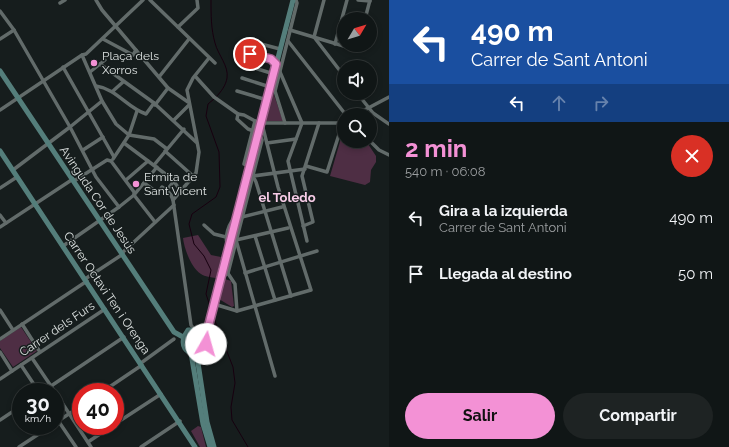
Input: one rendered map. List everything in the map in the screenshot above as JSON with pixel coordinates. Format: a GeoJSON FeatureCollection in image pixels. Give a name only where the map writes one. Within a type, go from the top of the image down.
{"type":"FeatureCollection","features":[{"type":"Feature","properties":{"kind":"street"},"geometry":{"type":"LineString","coordinates":[[60,3],[65,0]]}},
{"type":"Feature","properties":{"kind":"street"},"geometry":{"type":"LineString","coordinates":[[96,0],[168,88],[189,103]]}},
{"type":"Feature","properties":{"kind":"street"},"geometry":{"type":"LineString","coordinates":[[0,110],[82,54],[86,54],[94,48],[143,0]]}},
{"type":"Feature","properties":{"kind":"street"},"geometry":{"type":"LineString","coordinates":[[150,0],[215,64]]}},
{"type":"Feature","properties":{"kind":"street"},"geometry":{"type":"LineString","coordinates":[[178,27],[198,8],[197,0]]}},
{"type":"Feature","properties":{"kind":"street"},"geometry":{"type":"LineString","coordinates":[[286,123],[275,92],[297,3],[295,0]]}},
{"type":"Feature","properties":{"kind":"street"},"geometry":{"type":"LineString","coordinates":[[214,447],[207,422],[198,363],[202,350],[206,344],[206,336],[220,279],[225,272],[236,240],[239,216],[250,166],[280,49],[295,0]]}},
{"type":"Feature","properties":{"kind":"street"},"geometry":{"type":"LineString","coordinates":[[314,37],[324,0]]}},
{"type":"Feature","properties":{"kind":"street"},"geometry":{"type":"LineString","coordinates":[[290,30],[335,44],[347,0]]}},
{"type":"Feature","properties":{"kind":"street"},"geometry":{"type":"LineString","coordinates":[[358,0],[370,0],[367,12]]}},
{"type":"Feature","properties":{"kind":"street"},"geometry":{"type":"LineString","coordinates":[[0,11],[14,30],[43,80],[83,150],[96,177],[119,207]]}},
{"type":"Feature","properties":{"kind":"street"},"geometry":{"type":"LineString","coordinates":[[0,39],[14,30]]}},
{"type":"Feature","properties":{"kind":"street"},"geometry":{"type":"LineString","coordinates":[[314,37],[337,67]]}},
{"type":"Feature","properties":{"kind":"street"},"geometry":{"type":"LineString","coordinates":[[103,39],[133,54],[136,50]]}},
{"type":"Feature","properties":{"kind":"street"},"geometry":{"type":"LineString","coordinates":[[159,77],[189,39]]}},
{"type":"Feature","properties":{"kind":"street"},"geometry":{"type":"LineString","coordinates":[[288,41],[341,108]]}},
{"type":"Feature","properties":{"kind":"street"},"geometry":{"type":"LineString","coordinates":[[257,43],[280,49]]}},
{"type":"Feature","properties":{"kind":"street"},"geometry":{"type":"LineString","coordinates":[[82,54],[102,101],[116,124],[129,135],[154,139],[194,176]]}},
{"type":"Feature","properties":{"kind":"street"},"geometry":{"type":"LineString","coordinates":[[250,54],[271,59],[276,64]]}},
{"type":"Feature","properties":{"kind":"street"},"geometry":{"type":"LineString","coordinates":[[0,333],[1,338],[86,280],[122,253],[173,203],[194,176],[196,173],[199,152],[187,90],[195,76],[209,58]]}},
{"type":"Feature","properties":{"kind":"street"},"geometry":{"type":"LineString","coordinates":[[91,74],[105,60]]}},
{"type":"Feature","properties":{"kind":"street"},"geometry":{"type":"LineString","coordinates":[[100,64],[122,82],[137,90],[155,104],[184,129],[197,143]]}},
{"type":"Feature","properties":{"kind":"street"},"geometry":{"type":"LineString","coordinates":[[63,67],[114,158]]}},
{"type":"Feature","properties":{"kind":"street"},"geometry":{"type":"LineString","coordinates":[[251,67],[274,74]]}},
{"type":"Feature","properties":{"kind":"street","name":"Avinguda Cor de Jesús"},"geometry":{"type":"LineString","coordinates":[[0,71],[174,332],[183,340]]}},
{"type":"Feature","properties":{"kind":"street"},"geometry":{"type":"LineString","coordinates":[[280,72],[302,123],[288,161],[307,241]]}},
{"type":"Feature","properties":{"kind":"street"},"geometry":{"type":"LineString","coordinates":[[195,76],[214,97],[238,114],[244,115],[261,123],[337,122]]}},
{"type":"Feature","properties":{"kind":"street"},"geometry":{"type":"LineString","coordinates":[[242,78],[270,87]]}},
{"type":"Feature","properties":{"kind":"street"},"geometry":{"type":"LineString","coordinates":[[113,91],[122,82]]}},
{"type":"Feature","properties":{"kind":"street"},"geometry":{"type":"LineString","coordinates":[[96,86],[107,87],[137,111],[146,114],[168,88]]}},
{"type":"Feature","properties":{"kind":"street"},"geometry":{"type":"LineString","coordinates":[[237,91],[267,100]]}},
{"type":"Feature","properties":{"kind":"street"},"geometry":{"type":"LineString","coordinates":[[369,107],[389,97]]}},
{"type":"Feature","properties":{"kind":"street"},"geometry":{"type":"LineString","coordinates":[[363,100],[373,113],[389,124]]}},
{"type":"Feature","properties":{"kind":"street"},"geometry":{"type":"LineString","coordinates":[[13,170],[89,113],[102,101]]}},
{"type":"Feature","properties":{"kind":"street"},"geometry":{"type":"LineString","coordinates":[[173,120],[189,103]]}},
{"type":"Feature","properties":{"kind":"street"},"geometry":{"type":"LineString","coordinates":[[0,227],[73,180],[107,160],[111,161],[129,135],[137,111]]}},
{"type":"Feature","properties":{"kind":"street"},"geometry":{"type":"LineString","coordinates":[[237,311],[234,284],[225,272],[228,249],[253,176],[262,140],[259,133],[248,129],[237,119],[238,114]]}},
{"type":"Feature","properties":{"kind":"street"},"geometry":{"type":"LineString","coordinates":[[250,166],[244,164],[255,121]]}},
{"type":"Feature","properties":{"kind":"street"},"geometry":{"type":"LineString","coordinates":[[214,304],[237,311],[311,290],[274,172],[261,123]]}},
{"type":"Feature","properties":{"kind":"street"},"geometry":{"type":"LineString","coordinates":[[303,226],[313,222],[302,176],[319,123]]}},
{"type":"Feature","properties":{"kind":"street"},"geometry":{"type":"LineString","coordinates":[[63,246],[134,195],[166,150],[184,129]]}},
{"type":"Feature","properties":{"kind":"street"},"geometry":{"type":"LineString","coordinates":[[83,150],[103,137]]}},
{"type":"Feature","properties":{"kind":"street"},"geometry":{"type":"LineString","coordinates":[[251,138],[257,139]]}},
{"type":"Feature","properties":{"kind":"street"},"geometry":{"type":"LineString","coordinates":[[267,143],[296,139]]}},
{"type":"Feature","properties":{"kind":"street"},"geometry":{"type":"LineString","coordinates":[[253,176],[305,167],[327,172],[337,141]]}},
{"type":"Feature","properties":{"kind":"street"},"geometry":{"type":"LineString","coordinates":[[124,142],[173,180],[182,190]]}},
{"type":"Feature","properties":{"kind":"street"},"geometry":{"type":"LineString","coordinates":[[249,146],[255,148]]}},
{"type":"Feature","properties":{"kind":"street"},"geometry":{"type":"LineString","coordinates":[[377,148],[389,155]]}},
{"type":"Feature","properties":{"kind":"street","name":"Carrer Octavi Ten i Orenga"},"geometry":{"type":"LineString","coordinates":[[0,151],[180,421],[195,447]]}},
{"type":"Feature","properties":{"kind":"street"},"geometry":{"type":"LineString","coordinates":[[111,161],[126,180],[134,195],[155,222]]}},
{"type":"Feature","properties":{"kind":"street"},"geometry":{"type":"LineString","coordinates":[[126,180],[148,161]]}},
{"type":"Feature","properties":{"kind":"street"},"geometry":{"type":"LineString","coordinates":[[253,176],[272,232],[291,296]]}},
{"type":"Feature","properties":{"kind":"street"},"geometry":{"type":"LineString","coordinates":[[0,188],[17,177]]}},
{"type":"Feature","properties":{"kind":"street"},"geometry":{"type":"LineString","coordinates":[[165,189],[173,180]]}},
{"type":"Feature","properties":{"kind":"street"},"geometry":{"type":"LineString","coordinates":[[144,183],[158,193],[162,187],[172,195],[193,329]]}},
{"type":"Feature","properties":{"kind":"street"},"geometry":{"type":"LineString","coordinates":[[228,249],[225,241],[230,221],[239,216],[282,206]]}},
{"type":"Feature","properties":{"kind":"street"},"geometry":{"type":"LineString","coordinates":[[0,215],[6,223]]}},
{"type":"Feature","properties":{"kind":"street"},"geometry":{"type":"LineString","coordinates":[[204,225],[214,234],[226,237]]}},
{"type":"Feature","properties":{"kind":"street"},"geometry":{"type":"LineString","coordinates":[[236,240],[288,228]]}},
{"type":"Feature","properties":{"kind":"street"},"geometry":{"type":"LineString","coordinates":[[255,236],[275,300]]}},
{"type":"Feature","properties":{"kind":"street"},"geometry":{"type":"LineString","coordinates":[[236,240],[275,376]]}},
{"type":"Feature","properties":{"kind":"street"},"geometry":{"type":"LineString","coordinates":[[245,273],[317,251]]}},
{"type":"Feature","properties":{"kind":"street","name":"Carrer dels Furs"},"geometry":{"type":"LineString","coordinates":[[0,379],[105,309]]}},
{"type":"Feature","properties":{"kind":"street"},"geometry":{"type":"LineString","coordinates":[[0,310],[13,330]]}},
{"type":"Feature","properties":{"kind":"street"},"geometry":{"type":"LineString","coordinates":[[183,340],[193,329],[210,320]]}},
{"type":"Feature","properties":{"kind":"street"},"geometry":{"type":"LineString","coordinates":[[22,324],[40,352]]}},
{"type":"Feature","properties":{"kind":"street"},"geometry":{"type":"LineString","coordinates":[[193,329],[206,336]]}},
{"type":"Feature","properties":{"kind":"street"},"geometry":{"type":"LineString","coordinates":[[174,332],[174,339]]}},
{"type":"Feature","properties":{"kind":"street"},"geometry":{"type":"LineString","coordinates":[[55,383],[124,337]]}},
{"type":"Feature","properties":{"kind":"street"},"geometry":{"type":"LineString","coordinates":[[115,383],[174,339],[183,340]]}},
{"type":"Feature","properties":{"kind":"street"},"geometry":{"type":"LineString","coordinates":[[183,340],[185,349],[191,353],[197,353],[202,350]]}},
{"type":"Feature","properties":{"kind":"street"},"geometry":{"type":"LineString","coordinates":[[0,352],[12,371]]}},
{"type":"Feature","properties":{"kind":"street"},"geometry":{"type":"LineString","coordinates":[[191,353],[203,424],[210,447]]}},
{"type":"Feature","properties":{"kind":"street"},"geometry":{"type":"LineString","coordinates":[[32,358],[49,383]]}},
{"type":"Feature","properties":{"kind":"street"},"geometry":{"type":"LineString","coordinates":[[21,365],[33,383]]}},
{"type":"Feature","properties":{"kind":"street"},"geometry":{"type":"LineString","coordinates":[[124,418],[161,393]]}},
{"type":"Feature","properties":{"kind":"street"},"geometry":{"type":"LineString","coordinates":[[64,406],[91,447]]}},
{"type":"Feature","properties":{"kind":"street"},"geometry":{"type":"LineString","coordinates":[[0,420],[12,412]]}},
{"type":"Feature","properties":{"kind":"street"},"geometry":{"type":"LineString","coordinates":[[64,417],[72,412]]}},
{"type":"Feature","properties":{"kind":"street"},"geometry":{"type":"LineString","coordinates":[[141,447],[180,421]]}},
{"type":"Feature","properties":{"kind":"street"},"geometry":{"type":"LineString","coordinates":[[64,431],[76,447]]}},
{"type":"Feature","properties":{"kind":"street"},"geometry":{"type":"LineString","coordinates":[[19,447],[37,435]]}},
{"type":"Feature","properties":{"kind":"street"},"geometry":{"type":"LineString","coordinates":[[88,442],[98,435]]}},
{"type":"Feature","properties":{"kind":"shaded area"},"geometry":{"type":"Polygon","coordinates":[[[273,92],[283,121],[265,121],[273,92]]]}},
{"type":"Feature","properties":{"kind":"shaded area"},"geometry":{"type":"Polygon","coordinates":[[[338,148],[371,148],[376,156],[376,162],[371,170],[370,182],[365,185],[330,176],[338,148]]]}},
{"type":"Feature","properties":{"kind":"shaded area"},"geometry":{"type":"Polygon","coordinates":[[[198,235],[211,255],[221,257],[216,278],[201,274],[194,267],[189,258],[183,238],[198,235]]]}},
{"type":"Feature","properties":{"kind":"shaded area"},"geometry":{"type":"Polygon","coordinates":[[[225,279],[231,281],[234,306],[232,307],[219,299],[225,279]]]}},
{"type":"Feature","properties":{"kind":"shaded area"},"geometry":{"type":"Polygon","coordinates":[[[21,327],[37,351],[13,367],[0,348],[0,341],[21,327]]]}},
{"type":"Feature","properties":{"kind":"shaded area"},"geometry":{"type":"Polygon","coordinates":[[[194,332],[198,333],[202,337],[202,345],[198,349],[194,350],[190,349],[186,345],[185,341],[186,337],[190,333],[194,332]]]}},
{"type":"Feature","properties":{"kind":"shaded area"},"geometry":{"type":"Polygon","coordinates":[[[198,426],[201,427],[206,447],[200,447],[191,431],[198,426]]]}},
{"type":"Feature","properties":{"kind":"waterway"},"geometry":{"type":"LineString","coordinates":[[211,0],[214,38],[227,74],[224,86],[216,97]]}},
{"type":"Feature","properties":{"kind":"waterway"},"geometry":{"type":"LineString","coordinates":[[211,309],[206,294],[211,270],[204,256],[194,244],[189,224],[192,214],[216,197],[220,187],[219,152],[206,116],[208,104],[214,99]]}},
{"type":"Feature","properties":{"kind":"waterway"},"geometry":{"type":"LineString","coordinates":[[213,316],[233,367],[235,383],[231,407],[232,420],[248,447]]}},
{"type":"Feature","properties":{"kind":"place","name":"Plaça dels Xorros"},"geometry":{"type":"Point","coordinates":[94,63]}},
{"type":"Feature","properties":{"kind":"place","name":"Ermita de Sant Vicent"},"geometry":{"type":"Point","coordinates":[136,184]}},
{"type":"Feature","properties":{"kind":"district","name":"el Toledo"},"geometry":{"type":"Point","coordinates":[287,197]}},
{"type":"Feature","properties":{"kind":"route"},"geometry":{"type":"LineString","coordinates":[[206,344],[206,336],[276,64],[271,59],[250,54]]}}]}
